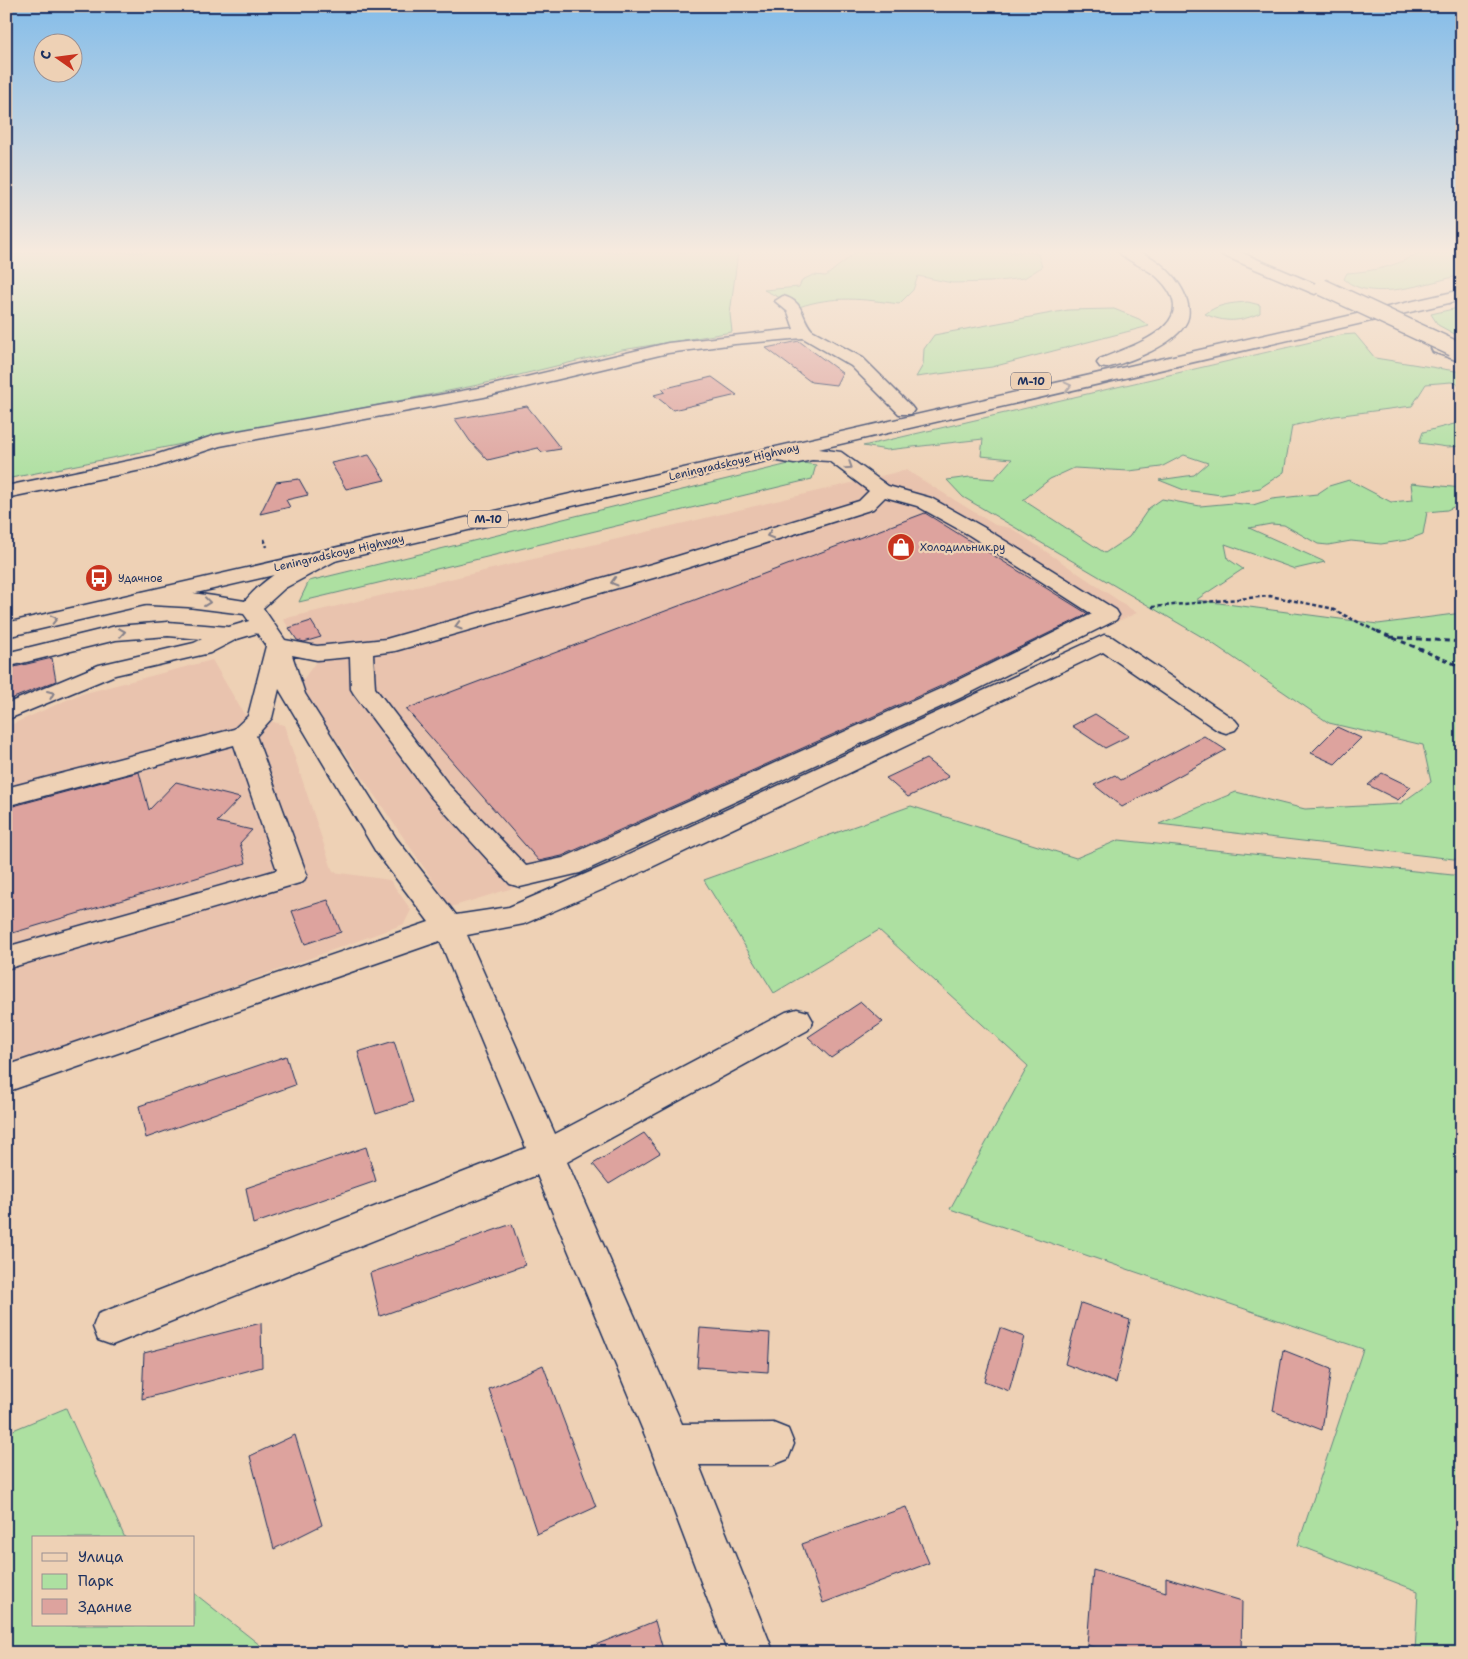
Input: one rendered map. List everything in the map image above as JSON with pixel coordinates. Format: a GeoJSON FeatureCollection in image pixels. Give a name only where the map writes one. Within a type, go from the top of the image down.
{"type":"FeatureCollection","features":[{"type":"Feature","properties":{"kind":"main road"},"geometry":{"type":"LineString","coordinates":[[803,329],[857,362],[905,410]]}},
{"type":"Feature","properties":{"kind":"main road"},"geometry":{"type":"LineString","coordinates":[[1106,364],[1168,334],[1172,329]]}},
{"type":"Feature","properties":{"kind":"main road","name":"Leningradskoye Highway"},"geometry":{"type":"LineString","coordinates":[[6,615],[1258,329]]}},
{"type":"Feature","properties":{"kind":"main road","name":"Leningradskoye Highway"},"geometry":{"type":"LineString","coordinates":[[6,630],[1312,329]]}},
{"type":"Feature","properties":{"kind":"main road"},"geometry":{"type":"LineString","coordinates":[[1408,329],[1454,351]]}},
{"type":"Feature","properties":{"kind":"main road"},"geometry":{"type":"LineString","coordinates":[[6,492],[156,461],[216,441],[484,392],[668,348],[735,339],[806,333]]}},
{"type":"Feature","properties":{"kind":"main road"},"geometry":{"type":"LineString","coordinates":[[361,648],[363,689],[440,791],[520,877],[570,866],[951,693],[1108,615],[976,531],[924,502],[881,490],[834,456],[812,454],[794,458],[769,454]]}},
{"type":"Feature","properties":{"kind":"main road"},"geometry":{"type":"LineString","coordinates":[[141,599],[188,600],[264,626],[317,653],[387,646],[672,566],[866,505],[881,490]]}},
{"type":"Feature","properties":{"kind":"main road"},"geometry":{"type":"LineString","coordinates":[[6,797],[243,735],[260,718],[264,626],[261,595],[282,578],[329,555]]}},
{"type":"Feature","properties":{"kind":"main road"},"geometry":{"type":"LineString","coordinates":[[6,713],[107,670],[202,648],[230,634],[264,626]]}},
{"type":"Feature","properties":{"kind":"main road"},"geometry":{"type":"LineString","coordinates":[[264,626],[293,694],[386,844],[449,928],[670,1445],[752,1653]]}},
{"type":"Feature","properties":{"kind":"main road"},"geometry":{"type":"LineString","coordinates":[[6,660],[116,633],[168,629],[230,634]]}},
{"type":"Feature","properties":{"kind":"main road"},"geometry":{"type":"LineString","coordinates":[[6,1079],[449,928],[514,917],[620,870],[1104,642],[1226,725]]}},
{"type":"Feature","properties":{"kind":"main road"},"geometry":{"type":"LineString","coordinates":[[6,958],[293,875],[243,735]]}},
{"type":"Feature","properties":{"kind":"main road"},"geometry":{"type":"LineString","coordinates":[[112,1326],[546,1156],[797,1021]]}},
{"type":"Feature","properties":{"kind":"main road"},"geometry":{"type":"LineString","coordinates":[[670,1445],[773,1444]]}},
{"type":"Feature","properties":{"kind":"path"},"geometry":{"type":"LineString","coordinates":[[264,539],[267,547]]}},
{"type":"Feature","properties":{"kind":"path"},"geometry":{"type":"LineString","coordinates":[[1152,607],[1270,596],[1330,608],[1387,636],[1462,667]]}},
{"type":"Feature","properties":{"kind":"path"},"geometry":{"type":"LineString","coordinates":[[1387,636],[1462,642]]}},
{"type":"Feature","properties":{"kind":"shaded area"},"geometry":{"type":"Polygon","coordinates":[[[906,470],[995,525],[1011,528],[1137,613],[1046,652],[818,763],[601,861],[451,907],[299,685],[318,659],[305,642],[299,643],[283,619],[906,470]]]}},
{"type":"Feature","properties":{"kind":"shaded area"},"geometry":{"type":"Polygon","coordinates":[[[212,660],[244,714],[284,725],[333,872],[390,880],[411,910],[404,924],[6,1069],[6,727],[78,695],[212,660]]]}},
{"type":"Feature","properties":{"kind":"green space"},"geometry":{"type":"Polygon","coordinates":[[[6,329],[732,329],[732,332],[622,350],[478,385],[6,479],[6,329]]]}},
{"type":"Feature","properties":{"kind":"green space"},"geometry":{"type":"Polygon","coordinates":[[[964,329],[1136,329],[992,367],[916,377],[923,365],[924,349],[934,335],[964,329]]]}},
{"type":"Feature","properties":{"kind":"green space"},"geometry":{"type":"Polygon","coordinates":[[[1446,329],[1462,329],[1462,338],[1446,329]]]}},
{"type":"Feature","properties":{"kind":"green space"},"geometry":{"type":"Polygon","coordinates":[[[1355,334],[1375,358],[1462,372],[1462,385],[1451,382],[1426,384],[1412,406],[1335,416],[1292,426],[1284,472],[1260,488],[1221,495],[1184,490],[1159,480],[1194,475],[1208,463],[1184,455],[1161,467],[1129,471],[1074,468],[1050,479],[1023,500],[1105,553],[1129,537],[1149,508],[1162,499],[1200,506],[1233,503],[1253,505],[1272,499],[1317,494],[1329,486],[1349,480],[1391,502],[1413,500],[1411,483],[1462,488],[1462,503],[1447,510],[1427,512],[1423,534],[1407,540],[1381,544],[1351,541],[1328,545],[1318,544],[1284,525],[1271,524],[1249,528],[1325,562],[1295,569],[1225,544],[1228,559],[1243,569],[1196,600],[1378,624],[1462,613],[1462,860],[1159,824],[1236,792],[1305,809],[1400,804],[1431,782],[1423,745],[1329,723],[1209,641],[963,497],[947,480],[970,477],[994,479],[1012,459],[981,456],[983,439],[887,450],[863,446],[1341,335],[1355,334]]]}},
{"type":"Feature","properties":{"kind":"green space"},"geometry":{"type":"Polygon","coordinates":[[[1462,422],[1462,446],[1447,447],[1419,443],[1423,432],[1462,422]]]}},
{"type":"Feature","properties":{"kind":"green space"},"geometry":{"type":"Polygon","coordinates":[[[797,462],[816,465],[812,479],[299,602],[309,581],[797,462]]]}},
{"type":"Feature","properties":{"kind":"green space"},"geometry":{"type":"Polygon","coordinates":[[[911,806],[1076,858],[1119,840],[1462,876],[1462,1653],[1415,1653],[1418,1591],[1298,1545],[1363,1349],[950,1209],[1028,1066],[879,930],[774,993],[704,880],[911,806]]]}},
{"type":"Feature","properties":{"kind":"green space"},"geometry":{"type":"Polygon","coordinates":[[[66,1408],[124,1536],[32,1536],[32,1626],[195,1626],[195,1594],[270,1653],[6,1653],[6,1433],[66,1408]]]}},
{"type":"Feature","properties":{"kind":"building"},"geometry":{"type":"Polygon","coordinates":[[[799,341],[842,373],[836,385],[811,382],[766,348],[799,341]]]}},
{"type":"Feature","properties":{"kind":"building"},"geometry":{"type":"Polygon","coordinates":[[[712,377],[737,395],[673,410],[654,395],[665,392],[662,389],[712,377]]]}},
{"type":"Feature","properties":{"kind":"building"},"geometry":{"type":"Polygon","coordinates":[[[527,406],[561,449],[542,452],[538,448],[488,460],[470,441],[455,419],[527,406]]]}},
{"type":"Feature","properties":{"kind":"building"},"geometry":{"type":"Polygon","coordinates":[[[369,455],[385,480],[346,489],[331,463],[369,455]]]}},
{"type":"Feature","properties":{"kind":"building"},"geometry":{"type":"Polygon","coordinates":[[[299,479],[308,495],[286,500],[290,507],[260,514],[276,482],[299,479]]]}},
{"type":"Feature","properties":{"kind":"building"},"geometry":{"type":"Polygon","coordinates":[[[925,513],[1088,614],[941,686],[562,856],[539,861],[406,709],[925,513]]]}},
{"type":"Feature","properties":{"kind":"building"},"geometry":{"type":"Polygon","coordinates":[[[311,621],[321,637],[304,642],[297,640],[289,628],[311,621]]]}},
{"type":"Feature","properties":{"kind":"building"},"geometry":{"type":"Polygon","coordinates":[[[52,658],[56,681],[6,701],[6,669],[52,658]]]}},
{"type":"Feature","properties":{"kind":"building"},"geometry":{"type":"Polygon","coordinates":[[[1095,714],[1129,736],[1105,748],[1072,726],[1095,714]]]}},
{"type":"Feature","properties":{"kind":"building"},"geometry":{"type":"Polygon","coordinates":[[[1337,727],[1361,738],[1335,764],[1311,753],[1337,727]]]}},
{"type":"Feature","properties":{"kind":"building"},"geometry":{"type":"Polygon","coordinates":[[[1204,736],[1226,750],[1122,807],[1094,785],[1115,775],[1121,780],[1204,736]]]}},
{"type":"Feature","properties":{"kind":"building"},"geometry":{"type":"Polygon","coordinates":[[[926,759],[949,777],[908,797],[886,778],[926,759]]]}},
{"type":"Feature","properties":{"kind":"building"},"geometry":{"type":"Polygon","coordinates":[[[139,772],[149,810],[176,782],[240,798],[217,822],[252,830],[240,843],[246,863],[6,935],[6,808],[139,772]]]}},
{"type":"Feature","properties":{"kind":"building"},"geometry":{"type":"Polygon","coordinates":[[[1382,773],[1411,787],[1398,800],[1368,785],[1382,773]]]}},
{"type":"Feature","properties":{"kind":"building"},"geometry":{"type":"Polygon","coordinates":[[[328,900],[341,932],[305,944],[292,911],[328,900]]]}},
{"type":"Feature","properties":{"kind":"building"},"geometry":{"type":"Polygon","coordinates":[[[861,1002],[883,1022],[831,1058],[808,1037],[861,1002]]]}},
{"type":"Feature","properties":{"kind":"building"},"geometry":{"type":"Polygon","coordinates":[[[394,1041],[413,1102],[376,1114],[358,1052],[394,1041]]]}},
{"type":"Feature","properties":{"kind":"building"},"geometry":{"type":"Polygon","coordinates":[[[286,1056],[295,1085],[146,1138],[139,1106],[286,1056]]]}},
{"type":"Feature","properties":{"kind":"building"},"geometry":{"type":"Polygon","coordinates":[[[644,1133],[660,1153],[609,1184],[593,1164],[644,1133]]]}},
{"type":"Feature","properties":{"kind":"building"},"geometry":{"type":"Polygon","coordinates":[[[366,1147],[376,1181],[253,1224],[246,1188],[366,1147]]]}},
{"type":"Feature","properties":{"kind":"building"},"geometry":{"type":"Polygon","coordinates":[[[512,1224],[525,1265],[380,1316],[370,1273],[512,1224]]]}},
{"type":"Feature","properties":{"kind":"building"},"geometry":{"type":"Polygon","coordinates":[[[1081,1303],[1130,1320],[1116,1383],[1065,1364],[1081,1303]]]}},
{"type":"Feature","properties":{"kind":"building"},"geometry":{"type":"Polygon","coordinates":[[[261,1323],[262,1367],[142,1399],[144,1353],[261,1323]]]}},
{"type":"Feature","properties":{"kind":"building"},"geometry":{"type":"Polygon","coordinates":[[[700,1328],[770,1333],[768,1372],[697,1367],[700,1328]]]}},
{"type":"Feature","properties":{"kind":"building"},"geometry":{"type":"Polygon","coordinates":[[[1000,1328],[1024,1337],[1009,1391],[984,1381],[1000,1328]]]}},
{"type":"Feature","properties":{"kind":"building"},"geometry":{"type":"Polygon","coordinates":[[[1283,1350],[1331,1369],[1322,1430],[1273,1411],[1283,1350]]]}},
{"type":"Feature","properties":{"kind":"building"},"geometry":{"type":"Polygon","coordinates":[[[543,1365],[596,1507],[537,1534],[489,1389],[543,1365]]]}},
{"type":"Feature","properties":{"kind":"building"},"geometry":{"type":"Polygon","coordinates":[[[295,1435],[322,1525],[274,1549],[250,1456],[295,1435]]]}},
{"type":"Feature","properties":{"kind":"building"},"geometry":{"type":"Polygon","coordinates":[[[906,1507],[929,1563],[823,1603],[802,1544],[906,1507]]]}},
{"type":"Feature","properties":{"kind":"building"},"geometry":{"type":"Polygon","coordinates":[[[1093,1570],[1166,1592],[1166,1578],[1242,1601],[1241,1653],[1112,1653],[1087,1645],[1093,1570]]]}},
{"type":"Feature","properties":{"kind":"building"},"geometry":{"type":"Polygon","coordinates":[[[655,1621],[664,1653],[578,1652],[655,1621]]]}},
{"type":"Feature","properties":{"kind":"place","name":"Холодильник.ру"},"geometry":{"type":"Point","coordinates":[901,547]}},
{"type":"Feature","properties":{"kind":"place","name":"Удачное"},"geometry":{"type":"Point","coordinates":[99,578]}}]}
